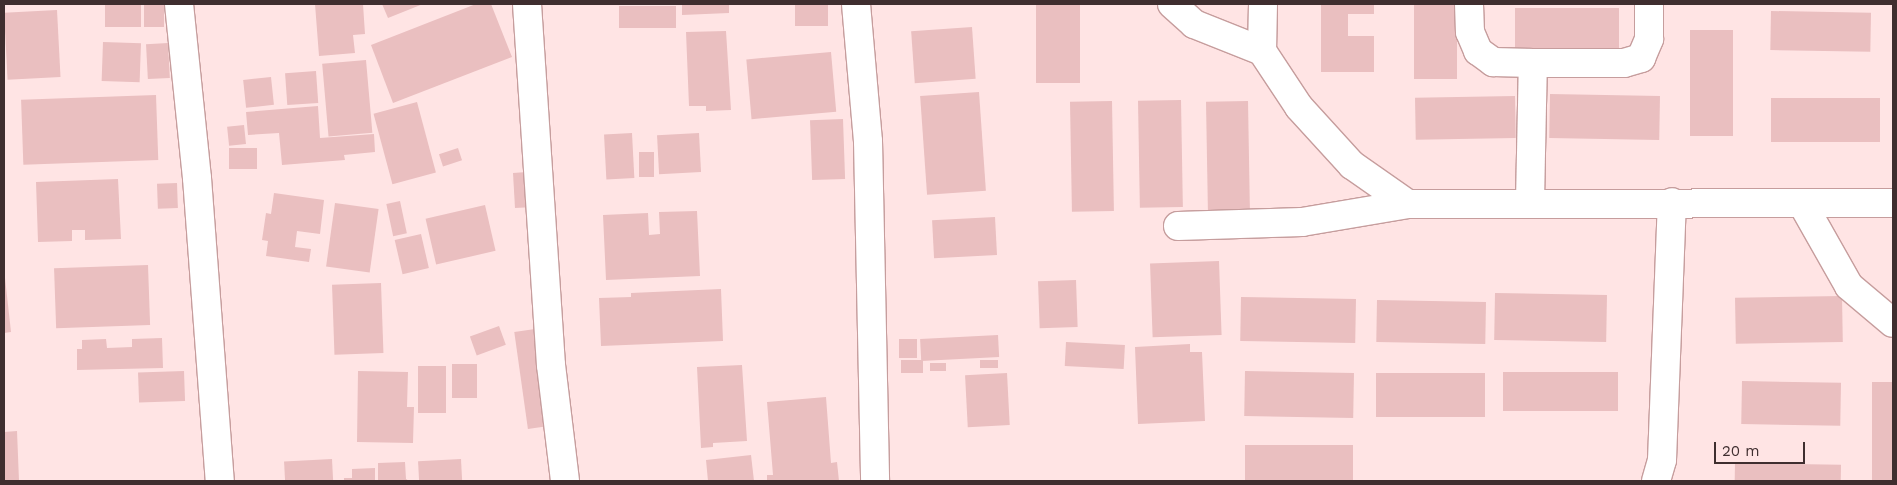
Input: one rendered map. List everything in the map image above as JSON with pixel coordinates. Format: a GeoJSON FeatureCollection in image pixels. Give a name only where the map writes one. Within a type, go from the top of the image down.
{"type":"FeatureCollection","features":[{"type":"Feature","properties":{"kind":"street"},"geometry":{"type":"LineString","coordinates":[[179,4],[197,178],[220,481]]}},
{"type":"Feature","properties":{"kind":"street"},"geometry":{"type":"LineString","coordinates":[[527,4],[551,365],[565,481]]}},
{"type":"Feature","properties":{"kind":"street"},"geometry":{"type":"LineString","coordinates":[[856,4],[868,141],[875,481]]}},
{"type":"Feature","properties":{"kind":"street"},"geometry":{"type":"LineString","coordinates":[[1172,4],[1194,24],[1262,51]]}},
{"type":"Feature","properties":{"kind":"street"},"geometry":{"type":"LineString","coordinates":[[1262,4],[1262,51],[1299,107],[1352,165],[1408,204]]}},
{"type":"Feature","properties":{"kind":"street"},"geometry":{"type":"LineString","coordinates":[[1469,4],[1470,32],[1478,51],[1493,62],[1533,63],[1624,63],[1641,58],[1649,39],[1648,4]]}},
{"type":"Feature","properties":{"kind":"street"},"geometry":{"type":"LineString","coordinates":[[1530,201],[1533,63]]}},
{"type":"Feature","properties":{"kind":"street"},"geometry":{"type":"LineString","coordinates":[[1178,226],[1302,222],[1408,204],[1530,201],[1893,203]]}},
{"type":"Feature","properties":{"kind":"street"},"geometry":{"type":"LineString","coordinates":[[1656,481],[1662,460],[1672,202]]}},
{"type":"Feature","properties":{"kind":"street"},"geometry":{"type":"LineString","coordinates":[[1802,203],[1850,286],[1893,323]]}},
{"type":"Feature","properties":{"kind":"building"},"geometry":{"type":"Polygon","coordinates":[[[105,4],[141,4],[141,27],[105,27],[105,4]]]}},
{"type":"Feature","properties":{"kind":"building"},"geometry":{"type":"Polygon","coordinates":[[[144,4],[164,4],[164,27],[144,27],[144,4]]]}},
{"type":"Feature","properties":{"kind":"building"},"geometry":{"type":"Polygon","coordinates":[[[315,4],[363,4],[365,34],[353,35],[355,53],[319,56],[315,4]]]}},
{"type":"Feature","properties":{"kind":"building"},"geometry":{"type":"Polygon","coordinates":[[[382,4],[423,4],[388,18],[382,4]]]}},
{"type":"Feature","properties":{"kind":"building"},"geometry":{"type":"Polygon","coordinates":[[[476,4],[491,4],[512,57],[393,103],[371,45],[476,4]]]}},
{"type":"Feature","properties":{"kind":"building"},"geometry":{"type":"Polygon","coordinates":[[[682,4],[729,4],[729,13],[682,15],[682,4]]]}},
{"type":"Feature","properties":{"kind":"building"},"geometry":{"type":"Polygon","coordinates":[[[795,4],[828,4],[828,26],[795,26],[795,4]]]}},
{"type":"Feature","properties":{"kind":"building"},"geometry":{"type":"Polygon","coordinates":[[[1036,4],[1080,4],[1080,83],[1036,83],[1036,4]]]}},
{"type":"Feature","properties":{"kind":"building"},"geometry":{"type":"Polygon","coordinates":[[[1321,4],[1374,4],[1374,14],[1348,14],[1348,36],[1374,36],[1374,72],[1321,72],[1321,4]]]}},
{"type":"Feature","properties":{"kind":"building"},"geometry":{"type":"Polygon","coordinates":[[[1414,4],[1457,4],[1457,79],[1414,79],[1414,4]]]}},
{"type":"Feature","properties":{"kind":"building"},"geometry":{"type":"Polygon","coordinates":[[[619,6],[676,6],[676,28],[619,28],[619,6]]]}},
{"type":"Feature","properties":{"kind":"building"},"geometry":{"type":"Polygon","coordinates":[[[1515,8],[1619,8],[1619,52],[1515,52],[1515,8]]]}},
{"type":"Feature","properties":{"kind":"building"},"geometry":{"type":"Polygon","coordinates":[[[57,10],[61,77],[8,80],[4,13],[57,10]]]}},
{"type":"Feature","properties":{"kind":"building"},"geometry":{"type":"Polygon","coordinates":[[[1771,11],[1871,13],[1870,52],[1770,50],[1771,11]]]}},
{"type":"Feature","properties":{"kind":"building"},"geometry":{"type":"Polygon","coordinates":[[[972,27],[976,79],[915,83],[911,31],[972,27]]]}},
{"type":"Feature","properties":{"kind":"building"},"geometry":{"type":"Polygon","coordinates":[[[1690,30],[1733,30],[1733,136],[1690,136],[1690,30]]]}},
{"type":"Feature","properties":{"kind":"building"},"geometry":{"type":"Polygon","coordinates":[[[726,31],[731,110],[706,111],[706,106],[689,106],[686,32],[726,31]]]}},
{"type":"Feature","properties":{"kind":"building"},"geometry":{"type":"Polygon","coordinates":[[[103,42],[141,43],[140,82],[102,81],[103,42]]]}},
{"type":"Feature","properties":{"kind":"building"},"geometry":{"type":"Polygon","coordinates":[[[168,43],[170,78],[148,79],[146,44],[168,43]]]}},
{"type":"Feature","properties":{"kind":"building"},"geometry":{"type":"Polygon","coordinates":[[[831,52],[836,112],[752,119],[746,59],[831,52]]]}},
{"type":"Feature","properties":{"kind":"building"},"geometry":{"type":"Polygon","coordinates":[[[366,60],[372,133],[329,137],[322,64],[366,60]]]}},
{"type":"Feature","properties":{"kind":"building"},"geometry":{"type":"Polygon","coordinates":[[[316,71],[318,103],[287,105],[285,73],[316,71]]]}},
{"type":"Feature","properties":{"kind":"building"},"geometry":{"type":"Polygon","coordinates":[[[271,77],[274,105],[246,108],[243,80],[271,77]]]}},
{"type":"Feature","properties":{"kind":"building"},"geometry":{"type":"Polygon","coordinates":[[[979,92],[986,191],[927,195],[920,96],[979,92]]]}},
{"type":"Feature","properties":{"kind":"building"},"geometry":{"type":"Polygon","coordinates":[[[1550,94],[1660,96],[1659,140],[1549,138],[1550,94]]]}},
{"type":"Feature","properties":{"kind":"building"},"geometry":{"type":"Polygon","coordinates":[[[156,95],[158,160],[23,165],[21,100],[156,95]]]}},
{"type":"Feature","properties":{"kind":"building"},"geometry":{"type":"Polygon","coordinates":[[[1515,96],[1516,138],[1416,140],[1415,98],[1515,96]]]}},
{"type":"Feature","properties":{"kind":"building"},"geometry":{"type":"Polygon","coordinates":[[[1771,98],[1880,98],[1880,142],[1771,142],[1771,98]]]}},
{"type":"Feature","properties":{"kind":"building"},"geometry":{"type":"Polygon","coordinates":[[[1181,100],[1183,207],[1140,208],[1138,101],[1181,100]]]}},
{"type":"Feature","properties":{"kind":"building"},"geometry":{"type":"Polygon","coordinates":[[[1112,101],[1114,211],[1072,212],[1070,102],[1112,101]]]}},
{"type":"Feature","properties":{"kind":"building"},"geometry":{"type":"Polygon","coordinates":[[[1248,101],[1250,212],[1208,213],[1206,102],[1248,101]]]}},
{"type":"Feature","properties":{"kind":"building"},"geometry":{"type":"Polygon","coordinates":[[[417,102],[436,173],[392,184],[374,114],[417,102]]]}},
{"type":"Feature","properties":{"kind":"building"},"geometry":{"type":"Polygon","coordinates":[[[318,106],[320,138],[374,134],[375,152],[344,155],[345,160],[282,165],[279,133],[248,135],[246,112],[318,106]]]}},
{"type":"Feature","properties":{"kind":"building"},"geometry":{"type":"Polygon","coordinates":[[[843,119],[845,179],[812,180],[810,120],[843,119]]]}},
{"type":"Feature","properties":{"kind":"building"},"geometry":{"type":"Polygon","coordinates":[[[244,125],[246,144],[229,146],[227,127],[244,125]]]}},
{"type":"Feature","properties":{"kind":"building"},"geometry":{"type":"Polygon","coordinates":[[[632,133],[634,178],[606,179],[604,134],[632,133]]]}},
{"type":"Feature","properties":{"kind":"building"},"geometry":{"type":"Polygon","coordinates":[[[699,133],[701,172],[659,174],[657,135],[699,133]]]}},
{"type":"Feature","properties":{"kind":"building"},"geometry":{"type":"Polygon","coordinates":[[[229,148],[257,148],[257,169],[229,169],[229,148]]]}},
{"type":"Feature","properties":{"kind":"building"},"geometry":{"type":"Polygon","coordinates":[[[458,148],[462,160],[443,167],[439,154],[458,148]]]}},
{"type":"Feature","properties":{"kind":"building"},"geometry":{"type":"Polygon","coordinates":[[[639,152],[654,152],[654,177],[639,177],[639,152]]]}},
{"type":"Feature","properties":{"kind":"building"},"geometry":{"type":"Polygon","coordinates":[[[527,172],[534,207],[515,208],[513,173],[527,172]]]}},
{"type":"Feature","properties":{"kind":"building"},"geometry":{"type":"Polygon","coordinates":[[[118,179],[121,239],[85,240],[85,230],[72,230],[72,241],[38,242],[36,182],[118,179]]]}},
{"type":"Feature","properties":{"kind":"building"},"geometry":{"type":"Polygon","coordinates":[[[177,183],[178,208],[158,209],[157,184],[177,183]]]}},
{"type":"Feature","properties":{"kind":"building"},"geometry":{"type":"Polygon","coordinates":[[[274,193],[324,200],[320,234],[297,231],[295,247],[311,249],[309,262],[266,256],[268,241],[262,240],[266,213],[271,214],[274,193]]]}},
{"type":"Feature","properties":{"kind":"building"},"geometry":{"type":"Polygon","coordinates":[[[400,201],[407,233],[393,236],[386,204],[400,201]]]}},
{"type":"Feature","properties":{"kind":"building"},"geometry":{"type":"Polygon","coordinates":[[[335,203],[379,209],[370,273],[326,266],[335,203]]]}},
{"type":"Feature","properties":{"kind":"building"},"geometry":{"type":"Polygon","coordinates":[[[485,205],[496,251],[436,265],[426,219],[485,205]]]}},
{"type":"Feature","properties":{"kind":"building"},"geometry":{"type":"Polygon","coordinates":[[[697,211],[700,276],[606,280],[603,215],[648,213],[649,235],[660,234],[659,212],[697,211]]]}},
{"type":"Feature","properties":{"kind":"building"},"geometry":{"type":"Polygon","coordinates":[[[995,217],[997,255],[934,258],[932,220],[995,217]]]}},
{"type":"Feature","properties":{"kind":"building"},"geometry":{"type":"Polygon","coordinates":[[[421,234],[429,268],[403,274],[395,240],[421,234]]]}},
{"type":"Feature","properties":{"kind":"building"},"geometry":{"type":"Polygon","coordinates":[[[1219,261],[1222,335],[1153,337],[1150,263],[1219,261]]]}},
{"type":"Feature","properties":{"kind":"building"},"geometry":{"type":"Polygon","coordinates":[[[148,265],[150,325],[56,328],[54,268],[148,265]]]}},
{"type":"Feature","properties":{"kind":"building"},"geometry":{"type":"Polygon","coordinates":[[[4,269],[11,332],[4,333],[4,269]]]}},
{"type":"Feature","properties":{"kind":"building"},"geometry":{"type":"Polygon","coordinates":[[[1076,280],[1078,327],[1040,328],[1038,281],[1076,280]]]}},
{"type":"Feature","properties":{"kind":"building"},"geometry":{"type":"Polygon","coordinates":[[[381,283],[383,353],[334,355],[332,285],[381,283]]]}},
{"type":"Feature","properties":{"kind":"building"},"geometry":{"type":"Polygon","coordinates":[[[721,289],[723,341],[601,346],[599,298],[631,297],[631,293],[721,289]]]}},
{"type":"Feature","properties":{"kind":"building"},"geometry":{"type":"Polygon","coordinates":[[[1495,293],[1607,295],[1606,342],[1494,340],[1495,293]]]}},
{"type":"Feature","properties":{"kind":"building"},"geometry":{"type":"Polygon","coordinates":[[[1842,296],[1843,342],[1736,344],[1735,298],[1842,296]]]}},
{"type":"Feature","properties":{"kind":"building"},"geometry":{"type":"Polygon","coordinates":[[[1241,297],[1356,299],[1355,343],[1240,341],[1241,297]]]}},
{"type":"Feature","properties":{"kind":"building"},"geometry":{"type":"Polygon","coordinates":[[[1377,300],[1486,302],[1485,344],[1376,342],[1377,300]]]}},
{"type":"Feature","properties":{"kind":"building"},"geometry":{"type":"Polygon","coordinates":[[[499,326],[506,345],[477,355],[470,337],[499,326]]]}},
{"type":"Feature","properties":{"kind":"building"},"geometry":{"type":"Polygon","coordinates":[[[542,328],[556,425],[528,429],[514,332],[542,328]]]}},
{"type":"Feature","properties":{"kind":"building"},"geometry":{"type":"Polygon","coordinates":[[[998,335],[999,357],[921,361],[920,339],[998,335]]]}},
{"type":"Feature","properties":{"kind":"building"},"geometry":{"type":"Polygon","coordinates":[[[162,338],[163,368],[77,370],[77,349],[82,349],[82,340],[106,339],[107,348],[132,347],[132,339],[162,338]]]}},
{"type":"Feature","properties":{"kind":"building"},"geometry":{"type":"Polygon","coordinates":[[[899,339],[917,339],[917,358],[899,358],[899,339]]]}},
{"type":"Feature","properties":{"kind":"building"},"geometry":{"type":"Polygon","coordinates":[[[1066,342],[1125,345],[1124,369],[1065,366],[1066,342]]]}},
{"type":"Feature","properties":{"kind":"building"},"geometry":{"type":"Polygon","coordinates":[[[1190,344],[1190,352],[1202,352],[1205,421],[1138,424],[1135,347],[1190,344]]]}},
{"type":"Feature","properties":{"kind":"building"},"geometry":{"type":"Polygon","coordinates":[[[901,360],[923,360],[923,373],[901,373],[901,360]]]}},
{"type":"Feature","properties":{"kind":"building"},"geometry":{"type":"Polygon","coordinates":[[[980,360],[998,360],[998,368],[980,368],[980,360]]]}},
{"type":"Feature","properties":{"kind":"building"},"geometry":{"type":"Polygon","coordinates":[[[930,363],[946,363],[946,371],[930,371],[930,363]]]}},
{"type":"Feature","properties":{"kind":"building"},"geometry":{"type":"Polygon","coordinates":[[[452,364],[477,364],[477,398],[452,398],[452,364]]]}},
{"type":"Feature","properties":{"kind":"building"},"geometry":{"type":"Polygon","coordinates":[[[742,365],[747,441],[713,443],[713,447],[701,448],[697,367],[742,365]]]}},
{"type":"Feature","properties":{"kind":"building"},"geometry":{"type":"Polygon","coordinates":[[[418,366],[446,366],[446,413],[418,413],[418,366]]]}},
{"type":"Feature","properties":{"kind":"building"},"geometry":{"type":"Polygon","coordinates":[[[184,371],[185,401],[139,403],[138,373],[184,371]]]}},
{"type":"Feature","properties":{"kind":"building"},"geometry":{"type":"Polygon","coordinates":[[[358,371],[408,372],[407,407],[414,407],[413,443],[357,442],[358,371]]]}},
{"type":"Feature","properties":{"kind":"building"},"geometry":{"type":"Polygon","coordinates":[[[1245,371],[1354,373],[1353,418],[1244,416],[1245,371]]]}},
{"type":"Feature","properties":{"kind":"building"},"geometry":{"type":"Polygon","coordinates":[[[1503,372],[1618,372],[1618,411],[1503,411],[1503,372]]]}},
{"type":"Feature","properties":{"kind":"building"},"geometry":{"type":"Polygon","coordinates":[[[1007,373],[1010,425],[968,427],[965,375],[1007,373]]]}},
{"type":"Feature","properties":{"kind":"building"},"geometry":{"type":"Polygon","coordinates":[[[1376,373],[1485,373],[1485,417],[1376,417],[1376,373]]]}},
{"type":"Feature","properties":{"kind":"building"},"geometry":{"type":"Polygon","coordinates":[[[1742,381],[1841,383],[1840,426],[1741,424],[1742,381]]]}},
{"type":"Feature","properties":{"kind":"building"},"geometry":{"type":"Polygon","coordinates":[[[1872,382],[1893,382],[1893,481],[1872,481],[1872,382]]]}},
{"type":"Feature","properties":{"kind":"building"},"geometry":{"type":"Polygon","coordinates":[[[826,397],[831,463],[837,462],[839,481],[767,481],[767,475],[773,475],[767,402],[826,397]]]}},
{"type":"Feature","properties":{"kind":"building"},"geometry":{"type":"Polygon","coordinates":[[[17,431],[19,481],[4,481],[4,432],[17,431]]]}},
{"type":"Feature","properties":{"kind":"building"},"geometry":{"type":"Polygon","coordinates":[[[1245,445],[1353,445],[1353,481],[1245,481],[1245,445]]]}},
{"type":"Feature","properties":{"kind":"building"},"geometry":{"type":"Polygon","coordinates":[[[751,455],[754,481],[708,481],[706,460],[751,455]]]}},
{"type":"Feature","properties":{"kind":"building"},"geometry":{"type":"Polygon","coordinates":[[[332,459],[333,481],[285,481],[284,462],[332,459]]]}},
{"type":"Feature","properties":{"kind":"building"},"geometry":{"type":"Polygon","coordinates":[[[461,459],[462,481],[419,481],[418,461],[461,459]]]}},
{"type":"Feature","properties":{"kind":"building"},"geometry":{"type":"Polygon","coordinates":[[[405,462],[406,479],[409,481],[378,481],[378,463],[405,462]]]}},
{"type":"Feature","properties":{"kind":"building"},"geometry":{"type":"Polygon","coordinates":[[[1735,463],[1841,465],[1841,481],[1735,481],[1735,463]]]}},
{"type":"Feature","properties":{"kind":"building"},"geometry":{"type":"Polygon","coordinates":[[[375,468],[375,481],[344,481],[344,478],[352,478],[352,469],[375,468]]]}}]}
